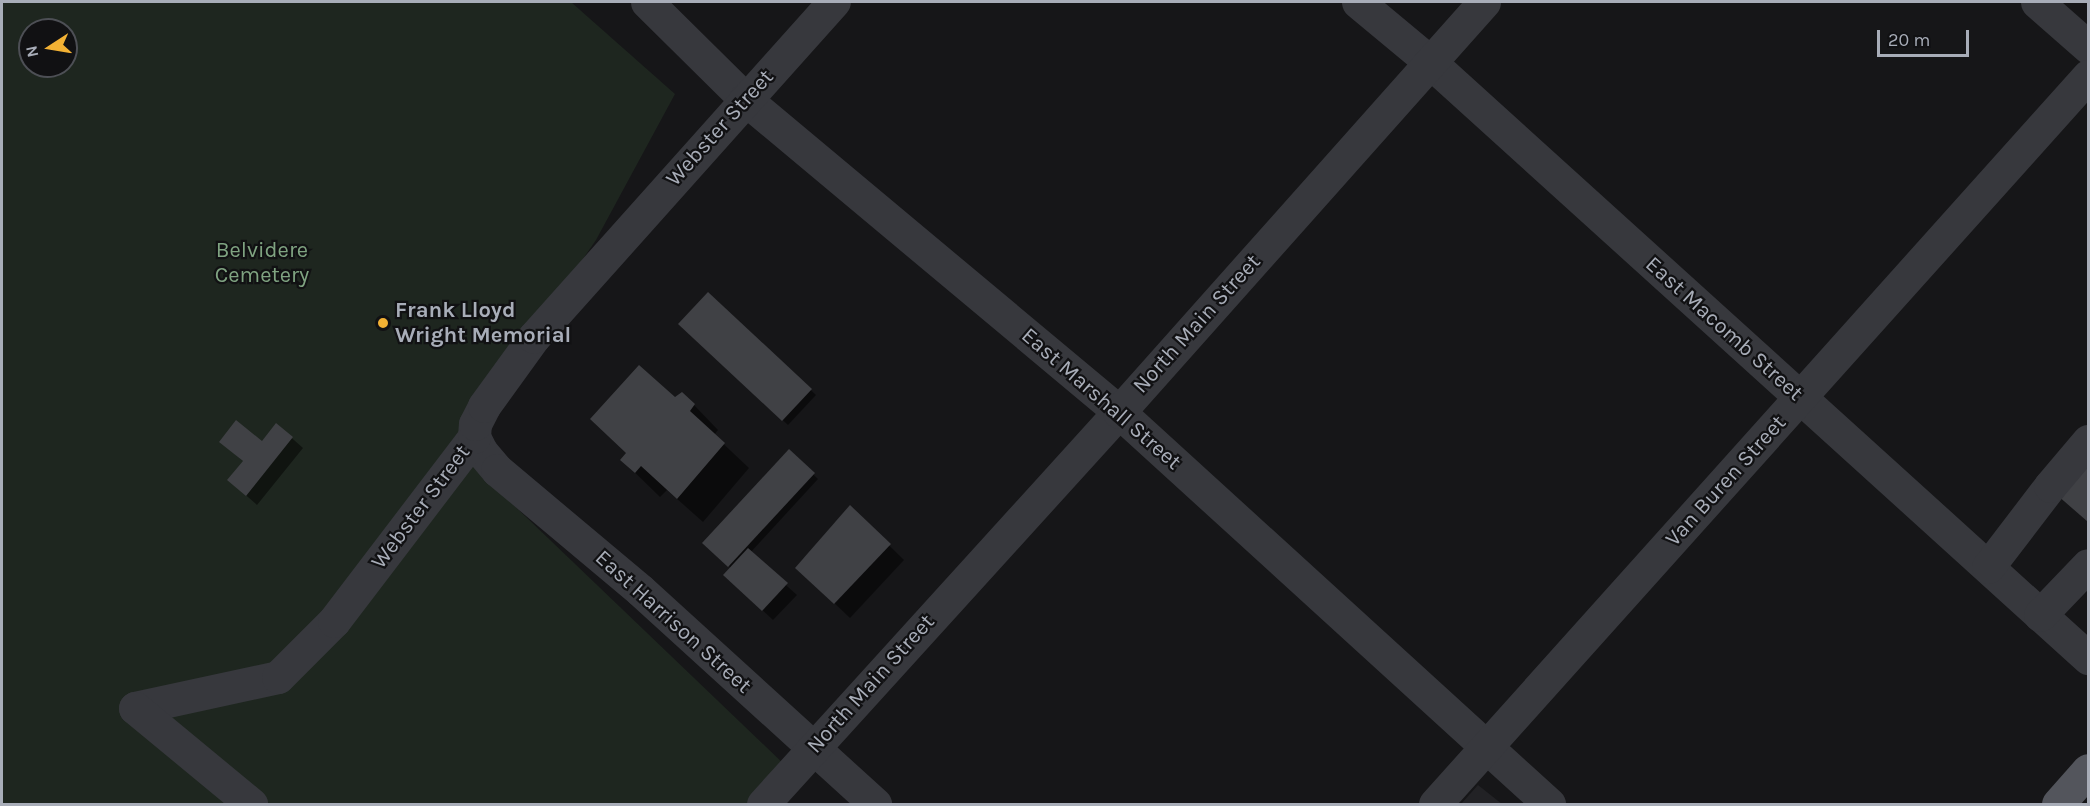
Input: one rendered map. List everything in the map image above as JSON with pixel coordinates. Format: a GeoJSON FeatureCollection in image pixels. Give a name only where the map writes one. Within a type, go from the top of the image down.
{"type":"FeatureCollection","features":[{"type":"Feature","properties":{"kind":"main road"},"geometry":{"type":"LineString","coordinates":[[2058,804],[2088,770]]}},
{"type":"Feature","properties":{"kind":"street","name":"East Marshall Street"},"geometry":{"type":"LineString","coordinates":[[646,2],[745,99],[1119,412],[1549,804]]}},
{"type":"Feature","properties":{"kind":"street","name":"Webster Street"},"geometry":{"type":"LineString","coordinates":[[251,804],[135,708],[278,677],[334,621],[474,436],[475,424],[484,406],[534,337],[834,2]]}},
{"type":"Feature","properties":{"kind":"street","name":"East Macomb Street"},"geometry":{"type":"LineString","coordinates":[[1358,2],[1430,62],[2088,658]]}},
{"type":"Feature","properties":{"kind":"street","name":"North Main Street"},"geometry":{"type":"LineString","coordinates":[[763,804],[1119,412],[1485,2]]}},
{"type":"Feature","properties":{"kind":"street"},"geometry":{"type":"LineString","coordinates":[[2037,2],[2088,47]]}},
{"type":"Feature","properties":{"kind":"street","name":"Van Buren Street"},"geometry":{"type":"LineString","coordinates":[[1435,804],[2088,76]]}},
{"type":"Feature","properties":{"kind":"street","name":"East Harrison Street"},"geometry":{"type":"LineString","coordinates":[[474,436],[481,451],[497,470],[640,590],[875,804]]}},
{"type":"Feature","properties":{"kind":"street"},"geometry":{"type":"LineString","coordinates":[[1988,567],[2088,441]]}},
{"type":"Feature","properties":{"kind":"street"},"geometry":{"type":"LineString","coordinates":[[2040,615],[2088,565]]}},
{"type":"Feature","properties":{"kind":"shaded area"},"geometry":{"type":"Polygon","coordinates":[[[1478,785],[1502,804],[1461,804],[1478,785]]]}},
{"type":"Feature","properties":{"kind":"green space","name":"Belvidere Cemetery"},"geometry":{"type":"Polygon","coordinates":[[[2,2],[571,2],[675,94],[596,240],[453,447],[787,767],[754,804],[270,804],[151,703],[238,804],[2,804],[2,2]]]}},
{"type":"Feature","properties":{"kind":"building"},"geometry":{"type":"Polygon","coordinates":[[[708,292],[812,389],[782,421],[678,324],[708,292]]]}},
{"type":"Feature","properties":{"kind":"building"},"geometry":{"type":"Polygon","coordinates":[[[639,365],[675,397],[682,392],[695,404],[690,411],[725,443],[677,499],[641,466],[635,473],[620,460],[626,453],[590,419],[639,365]]]}},
{"type":"Feature","properties":{"kind":"building"},"geometry":{"type":"Polygon","coordinates":[[[236,420],[262,441],[276,423],[293,437],[246,496],[227,480],[243,461],[219,442],[236,420]]]}},
{"type":"Feature","properties":{"kind":"building"},"geometry":{"type":"Polygon","coordinates":[[[789,449],[815,473],[728,567],[702,543],[789,449]]]}},
{"type":"Feature","properties":{"kind":"building"},"geometry":{"type":"Polygon","coordinates":[[[2088,458],[2088,522],[2057,495],[2088,458]]]}},
{"type":"Feature","properties":{"kind":"building"},"geometry":{"type":"Polygon","coordinates":[[[850,505],[891,544],[834,604],[795,568],[850,505]]]}},
{"type":"Feature","properties":{"kind":"building"},"geometry":{"type":"Polygon","coordinates":[[[748,548],[788,583],[762,611],[723,575],[748,548]]]}},
{"type":"Feature","properties":{"kind":"place","name":"Frank Lloyd Wright Memorial"},"geometry":{"type":"Point","coordinates":[383,323]}}]}
